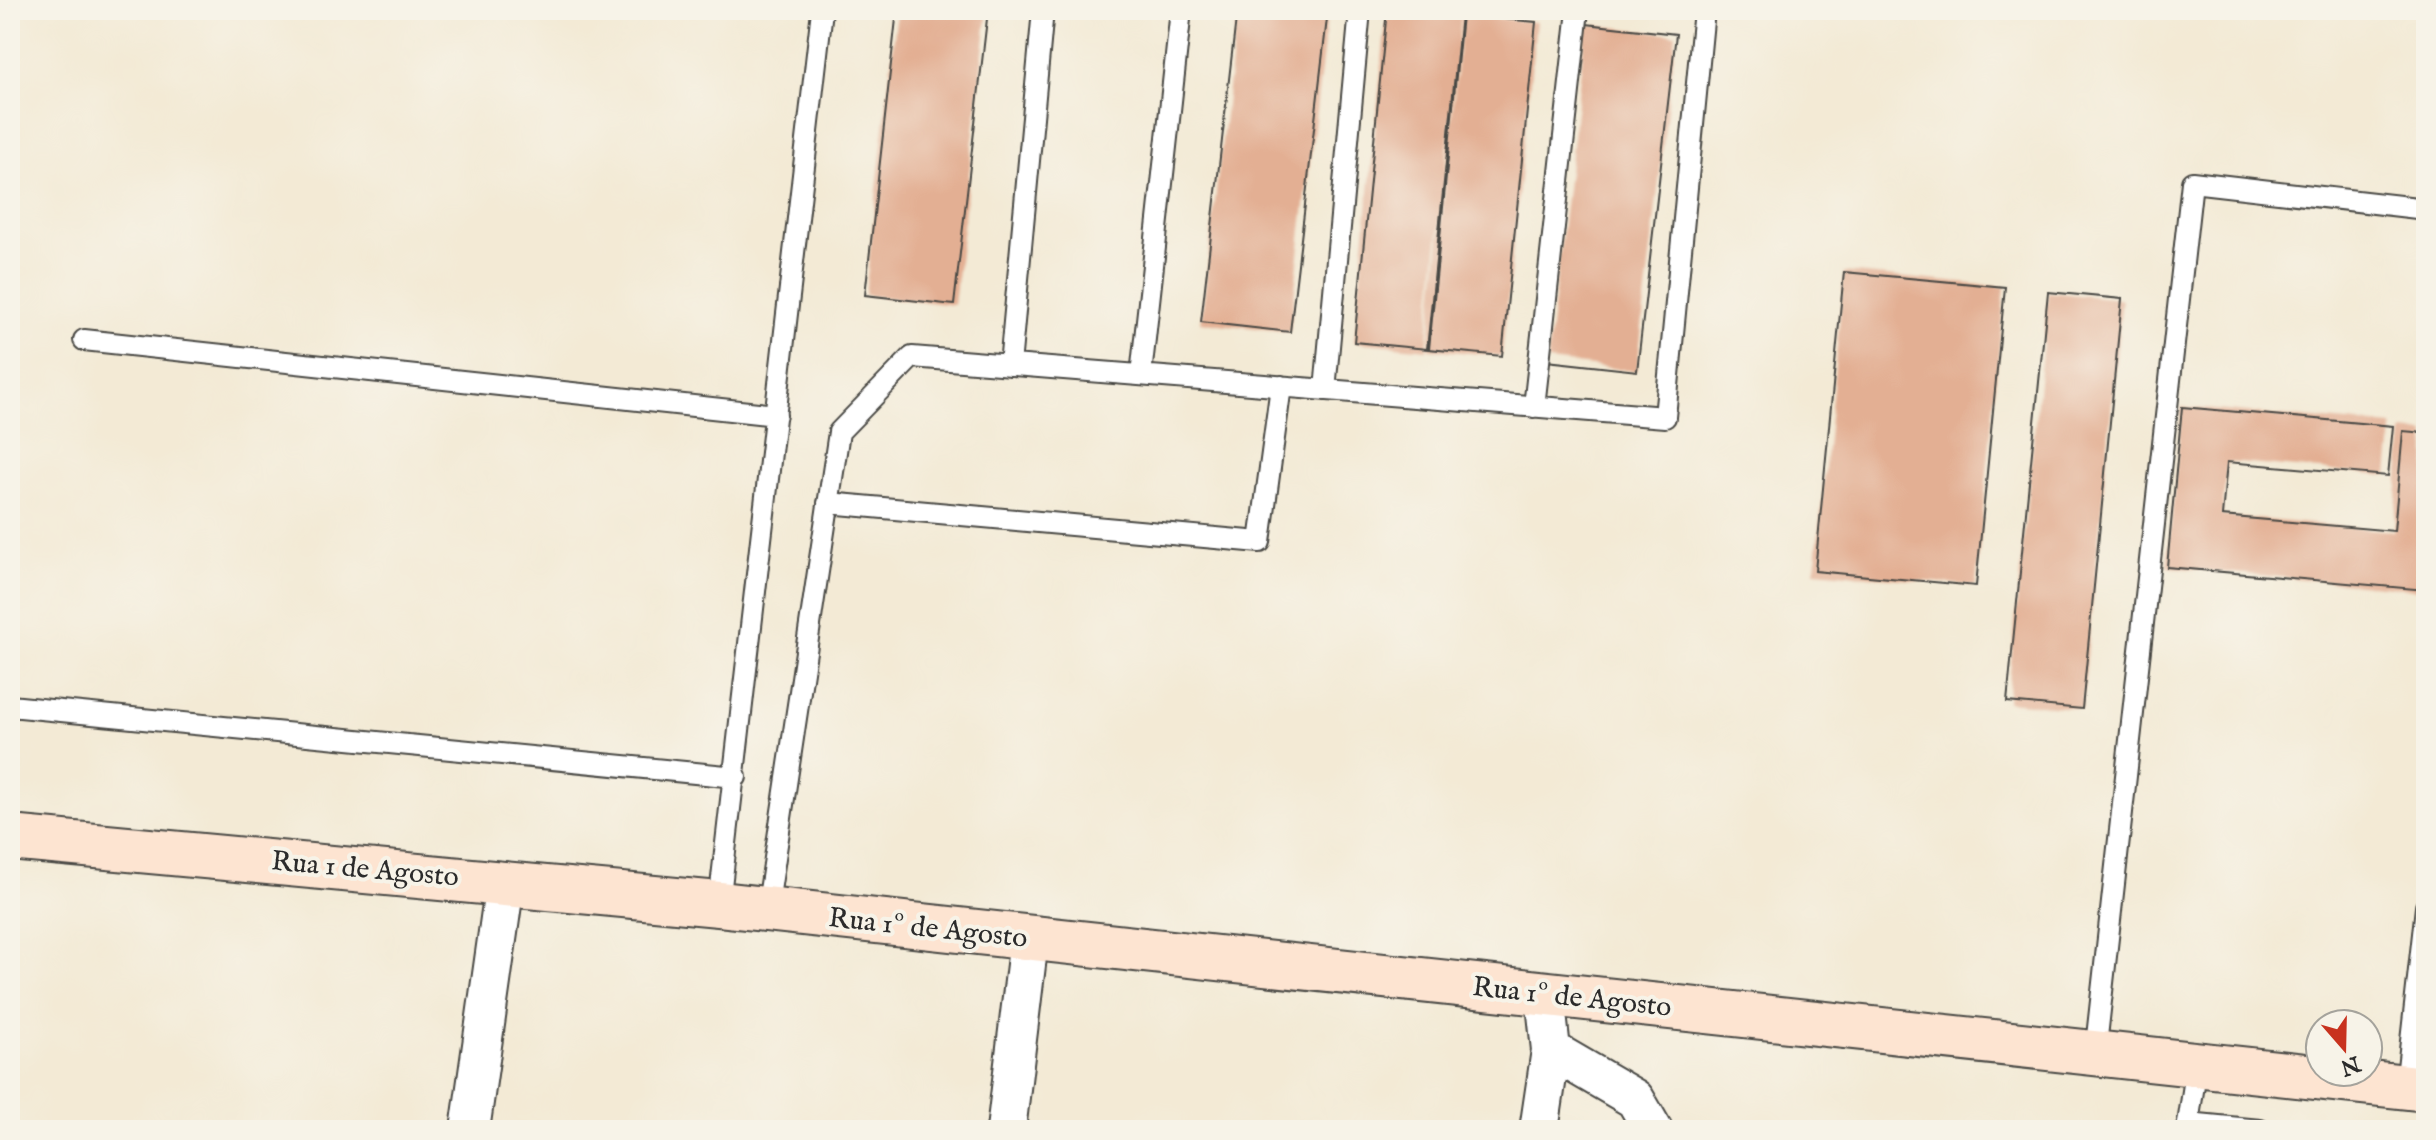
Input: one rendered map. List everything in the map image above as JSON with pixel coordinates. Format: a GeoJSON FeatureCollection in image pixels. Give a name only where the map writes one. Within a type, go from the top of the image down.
{"type":"FeatureCollection","features":[{"type":"Feature","properties":{"kind":"main road","name":"Rua 1 de Agosto"},"geometry":{"type":"LineString","coordinates":[[10,838],[719,904]]}},
{"type":"Feature","properties":{"kind":"main road","name":"Rua 1º de Agosto"},"geometry":{"type":"LineString","coordinates":[[719,904],[2095,1055],[2416,1087]]}},
{"type":"Feature","properties":{"kind":"street"},"geometry":{"type":"LineString","coordinates":[[470,1130],[505,883]]}},
{"type":"Feature","properties":{"kind":"street"},"geometry":{"type":"LineString","coordinates":[[1006,1130],[1029,940]]}},
{"type":"Feature","properties":{"kind":"street"},"geometry":{"type":"LineString","coordinates":[[1539,1130],[1551,1050],[1545,995]]}},
{"type":"Feature","properties":{"kind":"street"},"geometry":{"type":"LineString","coordinates":[[1551,1050],[1635,1099],[1653,1130]]}},
{"type":"Feature","properties":{"kind":"lane"},"geometry":{"type":"LineString","coordinates":[[719,904],[822,10]]}},
{"type":"Feature","properties":{"kind":"lane"},"geometry":{"type":"LineString","coordinates":[[1010,365],[1043,10]]}},
{"type":"Feature","properties":{"kind":"lane"},"geometry":{"type":"LineString","coordinates":[[1141,375],[1181,10]]}},
{"type":"Feature","properties":{"kind":"lane"},"geometry":{"type":"LineString","coordinates":[[1325,390],[1360,10]]}},
{"type":"Feature","properties":{"kind":"lane"},"geometry":{"type":"LineString","coordinates":[[1534,407],[1578,10]]}},
{"type":"Feature","properties":{"kind":"lane"},"geometry":{"type":"LineString","coordinates":[[767,911],[839,432],[912,357],[1665,417],[1704,10]]}},
{"type":"Feature","properties":{"kind":"lane"},"geometry":{"type":"LineString","coordinates":[[2095,1055],[2192,182],[2426,209]]}},
{"type":"Feature","properties":{"kind":"lane"},"geometry":{"type":"LineString","coordinates":[[84,340],[776,415]]}},
{"type":"Feature","properties":{"kind":"lane"},"geometry":{"type":"LineString","coordinates":[[828,503],[1260,542],[1281,386]]}},
{"type":"Feature","properties":{"kind":"lane"},"geometry":{"type":"LineString","coordinates":[[10,706],[736,777]]}},
{"type":"Feature","properties":{"kind":"lane"},"geometry":{"type":"LineString","coordinates":[[2416,1087],[2426,907]]}},
{"type":"Feature","properties":{"kind":"lane"},"geometry":{"type":"LineString","coordinates":[[2197,1065],[2188,1126],[2260,1130]]}},
{"type":"Feature","properties":{"kind":"building"},"geometry":{"type":"Polygon","coordinates":[[[897,10],[988,10],[954,305],[865,295],[897,10]]]}},
{"type":"Feature","properties":{"kind":"building"},"geometry":{"type":"Polygon","coordinates":[[[1237,10],[1328,10],[1290,332],[1201,322],[1237,10]]]}},
{"type":"Feature","properties":{"kind":"building"},"geometry":{"type":"Polygon","coordinates":[[[1387,10],[1461,15],[1427,349],[1354,342],[1387,10]]]}},
{"type":"Feature","properties":{"kind":"building"},"geometry":{"type":"Polygon","coordinates":[[[1462,15],[1536,22],[1502,356],[1429,349],[1462,15]]]}},
{"type":"Feature","properties":{"kind":"building"},"geometry":{"type":"Polygon","coordinates":[[[1586,24],[1676,34],[1637,371],[1547,361],[1586,24]]]}},
{"type":"Feature","properties":{"kind":"building"},"geometry":{"type":"Polygon","coordinates":[[[1844,272],[2005,287],[1976,586],[1815,571],[1844,272]]]}},
{"type":"Feature","properties":{"kind":"building"},"geometry":{"type":"Polygon","coordinates":[[[2048,292],[2122,299],[2082,709],[2007,702],[2048,292]]]}},
{"type":"Feature","properties":{"kind":"building"},"geometry":{"type":"Polygon","coordinates":[[[2182,407],[2393,426],[2388,476],[2227,462],[2222,516],[2394,531],[2403,431],[2426,433],[2426,590],[2167,567],[2182,407]]]}}]}
